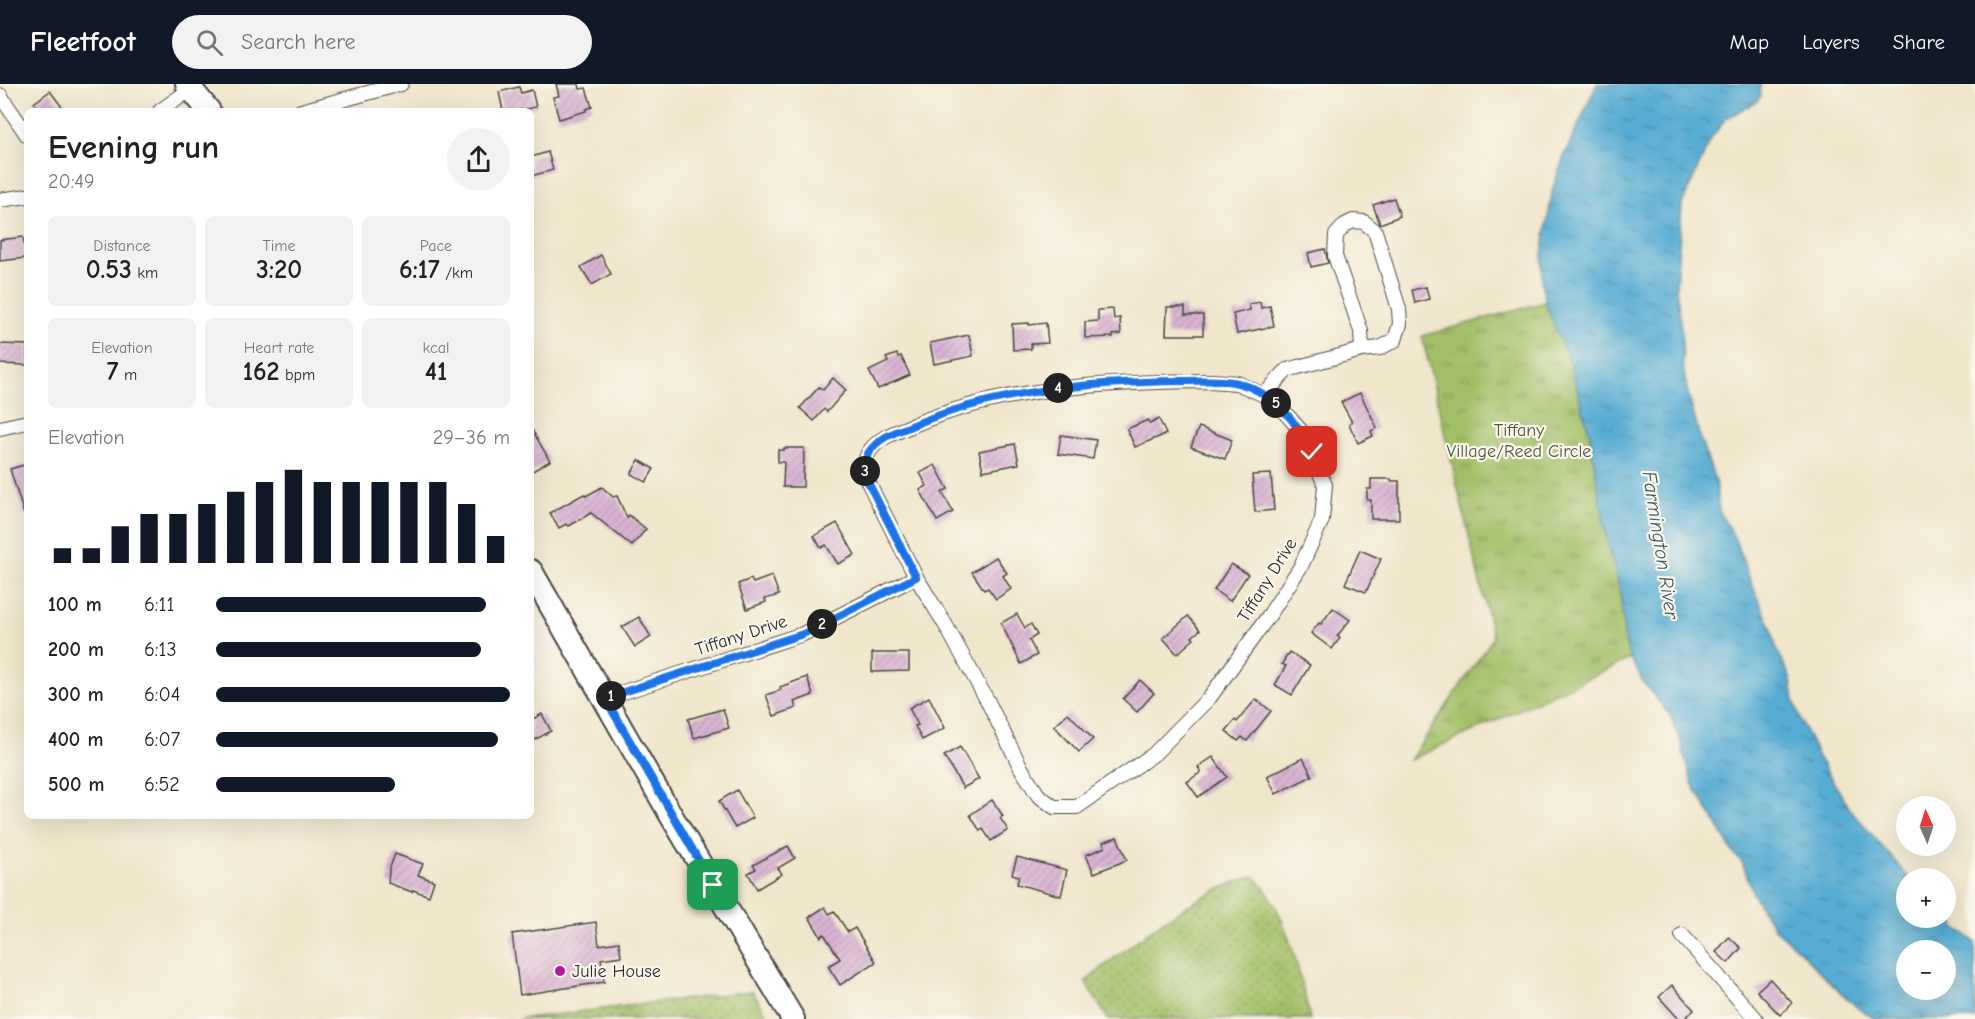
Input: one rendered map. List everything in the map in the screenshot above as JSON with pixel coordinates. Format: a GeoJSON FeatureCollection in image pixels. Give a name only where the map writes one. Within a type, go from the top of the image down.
{"type":"FeatureCollection","features":[{"type":"Feature","properties":{"kind":"main road"},"geometry":{"type":"LineString","coordinates":[[189,86],[207,108]]}},
{"type":"Feature","properties":{"kind":"main road"},"geometry":{"type":"LineString","coordinates":[[534,576],[672,817],[793,1019]]}},
{"type":"Feature","properties":{"kind":"street"},"geometry":{"type":"LineString","coordinates":[[312,108],[401,84]]}},
{"type":"Feature","properties":{"kind":"street"},"geometry":{"type":"LineString","coordinates":[[163,108],[189,86]]}},
{"type":"Feature","properties":{"kind":"street"},"geometry":{"type":"LineString","coordinates":[[0,95],[24,131]]}},
{"type":"Feature","properties":{"kind":"street"},"geometry":{"type":"LineString","coordinates":[[0,200],[24,196]]}},
{"type":"Feature","properties":{"kind":"street"},"geometry":{"type":"LineString","coordinates":[[1264,395],[1287,370],[1362,350],[1380,348],[1395,340],[1400,324],[1399,309],[1375,231],[1364,222],[1353,221],[1345,225],[1336,236],[1335,256],[1361,331],[1362,350]]}},
{"type":"Feature","properties":{"kind":"street","name":"Tiffany Drive"},"geometry":{"type":"LineString","coordinates":[[1137,382],[1238,383],[1264,395],[1280,407],[1302,432],[1325,485],[1322,520],[1301,566],[1270,614],[1210,697],[1154,754],[1077,807],[1054,807],[1038,795],[1021,768],[945,624],[916,577],[868,482],[864,468],[869,452],[882,438],[953,410],[1061,388],[1137,382]]}},
{"type":"Feature","properties":{"kind":"street"},"geometry":{"type":"LineString","coordinates":[[0,428],[24,423]]}},
{"type":"Feature","properties":{"kind":"street","name":"Tiffany Drive"},"geometry":{"type":"LineString","coordinates":[[605,698],[803,634],[916,577]]}},
{"type":"Feature","properties":{"kind":"street"},"geometry":{"type":"LineString","coordinates":[[1682,935],[1756,1019]]}},
{"type":"Feature","properties":{"kind":"green space","name":"Tiffany Village/Reed Circle"},"geometry":{"type":"Polygon","coordinates":[[[1545,302],[1570,363],[1589,431],[1601,505],[1620,591],[1625,642],[1630,659],[1410,760],[1493,638],[1422,336],[1545,302]]]}},
{"type":"Feature","properties":{"kind":"green space"},"geometry":{"type":"Polygon","coordinates":[[[1254,876],[1275,905],[1283,923],[1302,983],[1310,1019],[1108,1019],[1085,982],[1165,920],[1208,894],[1254,876]]]}},
{"type":"Feature","properties":{"kind":"green space"},"geometry":{"type":"Polygon","coordinates":[[[752,991],[770,1019],[519,1019],[527,1018],[752,991]]]}},
{"type":"Feature","properties":{"kind":"water","name":"Farmington River"},"geometry":{"type":"Polygon","coordinates":[[[1597,84],[1760,84],[1761,96],[1756,102],[1725,119],[1711,139],[1682,204],[1676,286],[1683,367],[1688,394],[1715,481],[1719,511],[1734,537],[1771,627],[1776,647],[1791,680],[1794,701],[1801,721],[1818,757],[1850,809],[1901,868],[1896,868],[1896,928],[1956,928],[1975,942],[1975,1019],[1875,1019],[1857,1007],[1774,928],[1755,898],[1742,862],[1734,854],[1693,785],[1670,715],[1643,682],[1628,653],[1620,591],[1606,537],[1589,431],[1570,363],[1547,308],[1542,287],[1542,255],[1553,187],[1563,159],[1597,84]]]}},
{"type":"Feature","properties":{"kind":"building"},"geometry":{"type":"Polygon","coordinates":[[[556,84],[579,84],[580,89],[586,88],[592,107],[559,119],[553,97],[559,96],[556,84]]]}},
{"type":"Feature","properties":{"kind":"building"},"geometry":{"type":"Polygon","coordinates":[[[519,87],[521,93],[532,90],[536,107],[502,108],[499,92],[519,87]]]}},
{"type":"Feature","properties":{"kind":"building"},"geometry":{"type":"Polygon","coordinates":[[[50,91],[63,108],[37,108],[34,103],[50,91]]]}},
{"type":"Feature","properties":{"kind":"building"},"geometry":{"type":"Polygon","coordinates":[[[548,152],[553,170],[534,175],[534,156],[548,152]]]}},
{"type":"Feature","properties":{"kind":"building"},"geometry":{"type":"Polygon","coordinates":[[[1394,198],[1400,216],[1380,224],[1373,205],[1394,198]]]}},
{"type":"Feature","properties":{"kind":"building"},"geometry":{"type":"Polygon","coordinates":[[[23,237],[24,258],[0,261],[0,240],[23,237]]]}},
{"type":"Feature","properties":{"kind":"building"},"geometry":{"type":"Polygon","coordinates":[[[1325,249],[1328,263],[1311,267],[1308,253],[1325,249]]]}},
{"type":"Feature","properties":{"kind":"building"},"geometry":{"type":"Polygon","coordinates":[[[601,255],[611,274],[592,285],[581,267],[601,255]]]}},
{"type":"Feature","properties":{"kind":"building"},"geometry":{"type":"Polygon","coordinates":[[[1426,287],[1429,299],[1415,303],[1412,290],[1426,287]]]}},
{"type":"Feature","properties":{"kind":"building"},"geometry":{"type":"Polygon","coordinates":[[[1260,302],[1261,308],[1270,306],[1274,326],[1237,334],[1233,314],[1250,310],[1249,304],[1260,302]]]}},
{"type":"Feature","properties":{"kind":"building"},"geometry":{"type":"Polygon","coordinates":[[[1167,307],[1185,307],[1185,315],[1203,315],[1203,335],[1166,335],[1167,307]]]}},
{"type":"Feature","properties":{"kind":"building"},"geometry":{"type":"Polygon","coordinates":[[[1113,309],[1114,319],[1120,318],[1121,334],[1113,335],[1113,337],[1085,338],[1085,322],[1098,321],[1098,310],[1113,309]]]}},
{"type":"Feature","properties":{"kind":"building"},"geometry":{"type":"Polygon","coordinates":[[[1029,323],[1029,325],[1046,323],[1048,343],[1031,344],[1031,349],[1013,350],[1012,324],[1029,323]]]}},
{"type":"Feature","properties":{"kind":"building"},"geometry":{"type":"Polygon","coordinates":[[[969,335],[973,356],[934,364],[930,343],[969,335]]]}},
{"type":"Feature","properties":{"kind":"building"},"geometry":{"type":"Polygon","coordinates":[[[0,344],[24,345],[24,365],[0,364],[0,344]]]}},
{"type":"Feature","properties":{"kind":"building"},"geometry":{"type":"Polygon","coordinates":[[[897,354],[898,357],[901,356],[910,375],[878,389],[869,371],[888,362],[886,358],[897,354]]]}},
{"type":"Feature","properties":{"kind":"building"},"geometry":{"type":"Polygon","coordinates":[[[833,378],[846,390],[827,412],[824,409],[814,421],[800,408],[819,387],[823,390],[833,378]]]}},
{"type":"Feature","properties":{"kind":"building"},"geometry":{"type":"Polygon","coordinates":[[[1360,393],[1377,428],[1371,431],[1373,436],[1358,443],[1349,424],[1352,422],[1341,402],[1360,393]]]}},
{"type":"Feature","properties":{"kind":"building"},"geometry":{"type":"Polygon","coordinates":[[[1159,419],[1166,434],[1135,447],[1127,429],[1148,420],[1150,424],[1159,419]]]}},
{"type":"Feature","properties":{"kind":"building"},"geometry":{"type":"Polygon","coordinates":[[[1199,427],[1232,440],[1225,459],[1191,447],[1199,427]]]}},
{"type":"Feature","properties":{"kind":"building"},"geometry":{"type":"Polygon","coordinates":[[[534,433],[550,461],[534,470],[534,433]]]}},
{"type":"Feature","properties":{"kind":"building"},"geometry":{"type":"Polygon","coordinates":[[[1061,435],[1096,440],[1093,459],[1058,454],[1061,435]]]}},
{"type":"Feature","properties":{"kind":"building"},"geometry":{"type":"Polygon","coordinates":[[[1015,444],[1019,464],[983,471],[979,451],[1015,444]]]}},
{"type":"Feature","properties":{"kind":"building"},"geometry":{"type":"Polygon","coordinates":[[[784,448],[804,448],[803,487],[783,487],[784,462],[778,462],[778,450],[784,450],[784,448]]]}},
{"type":"Feature","properties":{"kind":"building"},"geometry":{"type":"Polygon","coordinates":[[[639,460],[654,469],[646,482],[631,474],[639,460]]]}},
{"type":"Feature","properties":{"kind":"building"},"geometry":{"type":"Polygon","coordinates":[[[24,465],[24,514],[10,469],[24,465]]]}},
{"type":"Feature","properties":{"kind":"building"},"geometry":{"type":"Polygon","coordinates":[[[935,465],[948,489],[942,492],[953,512],[937,521],[920,490],[927,486],[920,473],[935,465]]]}},
{"type":"Feature","properties":{"kind":"building"},"geometry":{"type":"Polygon","coordinates":[[[1271,474],[1274,510],[1255,512],[1252,475],[1271,474]]]}},
{"type":"Feature","properties":{"kind":"building"},"geometry":{"type":"Polygon","coordinates":[[[1371,479],[1399,481],[1399,519],[1371,519],[1371,500],[1367,500],[1367,489],[1371,489],[1371,479]]]}},
{"type":"Feature","properties":{"kind":"building"},"geometry":{"type":"Polygon","coordinates":[[[602,487],[613,497],[617,496],[627,518],[629,515],[646,529],[632,546],[591,513],[569,526],[566,524],[559,528],[550,513],[602,487]]]}},
{"type":"Feature","properties":{"kind":"building"},"geometry":{"type":"Polygon","coordinates":[[[837,523],[855,555],[838,564],[826,545],[821,548],[814,536],[837,523]]]}},
{"type":"Feature","properties":{"kind":"building"},"geometry":{"type":"Polygon","coordinates":[[[1360,550],[1381,559],[1366,592],[1345,584],[1360,550]]]}},
{"type":"Feature","properties":{"kind":"building"},"geometry":{"type":"Polygon","coordinates":[[[996,557],[1007,573],[1003,576],[1011,589],[996,599],[988,588],[984,590],[972,572],[996,557]]]}},
{"type":"Feature","properties":{"kind":"building"},"geometry":{"type":"Polygon","coordinates":[[[1231,564],[1248,574],[1230,601],[1214,590],[1231,564]]]}},
{"type":"Feature","properties":{"kind":"building"},"geometry":{"type":"Polygon","coordinates":[[[772,576],[779,595],[765,599],[766,602],[747,609],[738,584],[751,579],[753,583],[772,576]]]}},
{"type":"Feature","properties":{"kind":"building"},"geometry":{"type":"Polygon","coordinates":[[[1333,608],[1350,620],[1337,636],[1340,638],[1332,649],[1311,633],[1333,608]]]}},
{"type":"Feature","properties":{"kind":"building"},"geometry":{"type":"Polygon","coordinates":[[[1017,614],[1025,628],[1031,624],[1037,635],[1029,640],[1037,655],[1021,664],[1001,623],[1017,614]]]}},
{"type":"Feature","properties":{"kind":"building"},"geometry":{"type":"Polygon","coordinates":[[[1188,616],[1200,630],[1192,637],[1194,639],[1177,654],[1163,638],[1188,616]]]}},
{"type":"Feature","properties":{"kind":"building"},"geometry":{"type":"Polygon","coordinates":[[[639,617],[651,637],[635,647],[622,627],[639,617]]]}},
{"type":"Feature","properties":{"kind":"building"},"geometry":{"type":"Polygon","coordinates":[[[1289,652],[1310,665],[1292,695],[1275,685],[1286,666],[1282,664],[1289,652]]]}},
{"type":"Feature","properties":{"kind":"building"},"geometry":{"type":"Polygon","coordinates":[[[872,653],[909,653],[909,671],[872,672],[872,653]]]}},
{"type":"Feature","properties":{"kind":"building"},"geometry":{"type":"Polygon","coordinates":[[[807,677],[813,695],[794,702],[796,708],[774,716],[766,695],[807,677]]]}},
{"type":"Feature","properties":{"kind":"building"},"geometry":{"type":"Polygon","coordinates":[[[1140,680],[1154,693],[1137,712],[1123,699],[1140,680]]]}},
{"type":"Feature","properties":{"kind":"building"},"geometry":{"type":"Polygon","coordinates":[[[929,697],[945,728],[922,740],[915,726],[918,725],[909,708],[929,697]]]}},
{"type":"Feature","properties":{"kind":"building"},"geometry":{"type":"Polygon","coordinates":[[[1256,699],[1271,711],[1247,741],[1242,737],[1238,741],[1226,731],[1235,720],[1237,722],[1256,699]]]}},
{"type":"Feature","properties":{"kind":"building"},"geometry":{"type":"Polygon","coordinates":[[[723,709],[729,728],[694,738],[688,719],[723,709]]]}},
{"type":"Feature","properties":{"kind":"building"},"geometry":{"type":"Polygon","coordinates":[[[1068,713],[1093,739],[1079,752],[1054,726],[1068,713]]]}},
{"type":"Feature","properties":{"kind":"building"},"geometry":{"type":"Polygon","coordinates":[[[542,714],[551,731],[534,740],[534,718],[542,714]]]}},
{"type":"Feature","properties":{"kind":"building"},"geometry":{"type":"Polygon","coordinates":[[[960,747],[979,779],[963,788],[944,756],[960,747]]]}},
{"type":"Feature","properties":{"kind":"building"},"geometry":{"type":"Polygon","coordinates":[[[1213,757],[1227,777],[1198,797],[1187,782],[1201,772],[1198,767],[1213,757]]]}},
{"type":"Feature","properties":{"kind":"building"},"geometry":{"type":"Polygon","coordinates":[[[1303,758],[1312,776],[1276,794],[1267,776],[1303,758]]]}},
{"type":"Feature","properties":{"kind":"building"},"geometry":{"type":"Polygon","coordinates":[[[737,790],[753,818],[735,828],[719,801],[737,790]]]}},
{"type":"Feature","properties":{"kind":"building"},"geometry":{"type":"Polygon","coordinates":[[[992,800],[1003,816],[1000,818],[1008,830],[991,841],[983,829],[980,831],[970,815],[992,800]]]}},
{"type":"Feature","properties":{"kind":"building"},"geometry":{"type":"Polygon","coordinates":[[[1117,837],[1127,860],[1094,873],[1086,855],[1105,847],[1103,842],[1117,837]]]}},
{"type":"Feature","properties":{"kind":"building"},"geometry":{"type":"Polygon","coordinates":[[[788,846],[795,858],[778,868],[782,874],[757,889],[748,873],[756,869],[753,865],[788,846]]]}},
{"type":"Feature","properties":{"kind":"building"},"geometry":{"type":"Polygon","coordinates":[[[395,854],[423,864],[418,875],[434,881],[429,896],[388,883],[389,870],[395,854]]]}},
{"type":"Feature","properties":{"kind":"building"},"geometry":{"type":"Polygon","coordinates":[[[1017,857],[1067,870],[1061,896],[1017,884],[1019,876],[1012,874],[1017,857]]]}},
{"type":"Feature","properties":{"kind":"building"},"geometry":{"type":"Polygon","coordinates":[[[825,907],[829,914],[834,911],[848,932],[855,928],[876,962],[840,985],[828,966],[840,959],[824,934],[821,937],[809,917],[825,907]]]}},
{"type":"Feature","properties":{"kind":"building","name":"Julie House"},"geometry":{"type":"Polygon","coordinates":[[[596,922],[599,945],[619,942],[621,956],[601,959],[604,982],[520,995],[512,934],[596,922]]]}},
{"type":"Feature","properties":{"kind":"building"},"geometry":{"type":"Polygon","coordinates":[[[1729,937],[1741,948],[1728,963],[1716,952],[1729,937]]]}},
{"type":"Feature","properties":{"kind":"building"},"geometry":{"type":"Polygon","coordinates":[[[1770,979],[1792,1003],[1780,1015],[1757,991],[1770,979]]]}},
{"type":"Feature","properties":{"kind":"building"},"geometry":{"type":"Polygon","coordinates":[[[1672,985],[1694,1010],[1684,1019],[1679,1019],[1659,997],[1672,985]]]}},
{"type":"Feature","properties":{"kind":"place","name":"Julie House"},"geometry":{"type":"Point","coordinates":[560,971]}},
{"type":"Feature","properties":{"kind":"route"},"geometry":{"type":"LineString","coordinates":[[713,885],[605,698],[803,634],[916,577],[868,482],[864,468],[869,452],[882,438],[953,410],[1061,388],[1137,382],[1211,381],[1238,383],[1264,395],[1280,407],[1302,432],[1312,452]]}}]}
